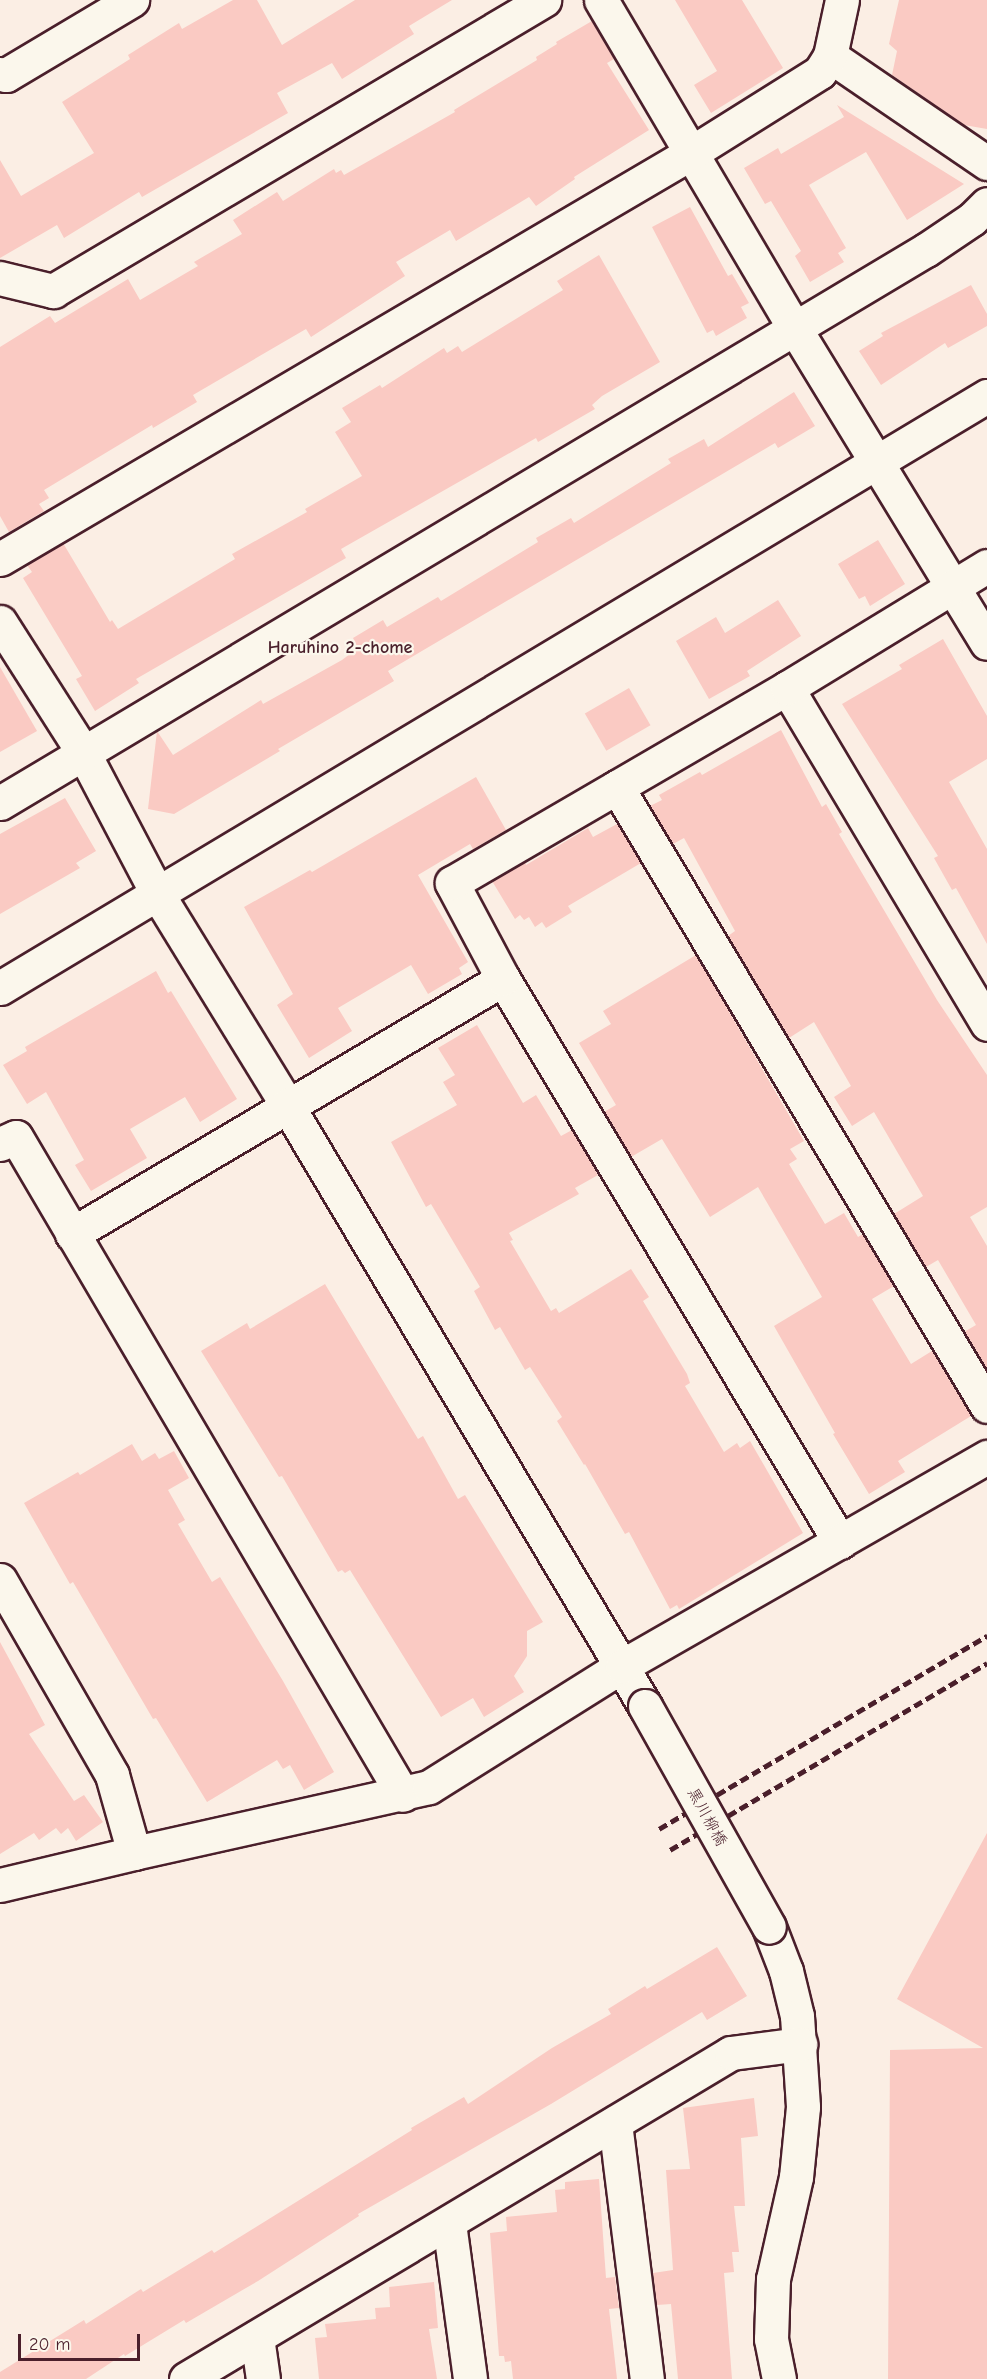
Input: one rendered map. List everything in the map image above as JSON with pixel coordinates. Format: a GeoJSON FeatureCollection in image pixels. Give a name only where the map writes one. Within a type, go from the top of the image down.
{"type":"FeatureCollection","features":[{"type":"Feature","properties":{"kind":"street"},"geometry":{"type":"LineString","coordinates":[[0,74],[6,75],[132,0]]}},
{"type":"Feature","properties":{"kind":"street"},"geometry":{"type":"LineString","coordinates":[[0,278],[53,291],[544,0]]}},
{"type":"Feature","properties":{"kind":"street"},"geometry":{"type":"LineString","coordinates":[[601,0],[794,327],[987,643]]}},
{"type":"Feature","properties":{"kind":"street"},"geometry":{"type":"LineString","coordinates":[[0,559],[691,153],[820,72],[830,56],[842,0]]}},
{"type":"Feature","properties":{"kind":"street"},"geometry":{"type":"LineString","coordinates":[[830,56],[987,163]]}},
{"type":"Feature","properties":{"kind":"street"},"geometry":{"type":"LineString","coordinates":[[0,803],[794,327],[927,250],[972,219],[987,204]]}},
{"type":"Feature","properties":{"kind":"street"},"geometry":{"type":"LineString","coordinates":[[0,988],[987,396]]}},
{"type":"Feature","properties":{"kind":"street"},"geometry":{"type":"LineString","coordinates":[[840,1542],[503,979],[452,883],[787,687],[987,566]]}},
{"type":"Feature","properties":{"kind":"street","name":"黒川柳橋"},"geometry":{"type":"LineString","coordinates":[[0,622],[84,754],[158,895],[287,1105],[622,1666],[769,1927],[786,1971],[800,2044],[803,2107],[796,2177],[773,2279],[771,2338],[779,2379]]}},
{"type":"Feature","properties":{"kind":"street"},"geometry":{"type":"LineString","coordinates":[[787,687],[987,1024]]}},
{"type":"Feature","properties":{"kind":"street"},"geometry":{"type":"LineString","coordinates":[[617,787],[987,1406]]}},
{"type":"Feature","properties":{"kind":"street"},"geometry":{"type":"LineString","coordinates":[[72,1233],[503,979]]}},
{"type":"Feature","properties":{"kind":"street"},"geometry":{"type":"LineString","coordinates":[[0,1144],[16,1137],[403,1795]]}},
{"type":"Feature","properties":{"kind":"street"},"geometry":{"type":"LineString","coordinates":[[0,1885],[134,1852],[403,1795],[429,1787],[622,1666],[987,1457]]}},
{"type":"Feature","properties":{"kind":"street"},"geometry":{"type":"LineString","coordinates":[[0,1580],[112,1775],[134,1852]]}},
{"type":"Feature","properties":{"kind":"street"},"geometry":{"type":"LineString","coordinates":[[186,2379],[731,2053],[800,2044]]}},
{"type":"Feature","properties":{"kind":"street"},"geometry":{"type":"LineString","coordinates":[[615,2123],[647,2379]]}},
{"type":"Feature","properties":{"kind":"street"},"geometry":{"type":"LineString","coordinates":[[449,2223],[470,2379]]}},
{"type":"Feature","properties":{"kind":"street"},"geometry":{"type":"LineString","coordinates":[[257,2337],[263,2379]]}},
{"type":"Feature","properties":{"kind":"building"},"geometry":{"type":"Polygon","coordinates":[[[233,0],[257,0],[282,45],[355,0],[452,0],[409,26],[414,34],[342,79],[332,63],[277,93],[288,113],[142,197],[139,192],[64,238],[57,225],[0,258],[0,160],[21,196],[94,153],[62,102],[130,59],[128,55],[179,23],[182,29],[233,0]]]}},
{"type":"Feature","properties":{"kind":"building"},"geometry":{"type":"Polygon","coordinates":[[[675,0],[742,0],[783,68],[711,113],[694,85],[717,71],[675,0]]]}},
{"type":"Feature","properties":{"kind":"building"},"geometry":{"type":"Polygon","coordinates":[[[899,0],[987,0],[987,129],[964,125],[892,75],[897,51],[889,44],[899,0]]]}},
{"type":"Feature","properties":{"kind":"building"},"geometry":{"type":"Polygon","coordinates":[[[592,21],[614,59],[607,63],[649,130],[574,177],[575,179],[536,206],[529,197],[456,241],[450,230],[396,262],[405,276],[311,337],[306,329],[193,395],[197,402],[153,428],[152,425],[44,490],[49,498],[39,504],[44,511],[9,532],[0,516],[0,347],[50,316],[55,323],[128,279],[140,300],[198,266],[194,262],[242,234],[233,220],[277,192],[283,201],[334,169],[336,173],[341,170],[344,175],[455,112],[454,110],[537,60],[536,57],[557,44],[556,42],[592,21]]]}},
{"type":"Feature","properties":{"kind":"building"},"geometry":{"type":"Polygon","coordinates":[[[837,105],[964,184],[907,220],[866,152],[809,185],[846,248],[838,253],[844,262],[810,282],[795,256],[801,251],[771,201],[765,204],[744,168],[778,148],[781,154],[844,117],[837,105]]]}},
{"type":"Feature","properties":{"kind":"building"},"geometry":{"type":"Polygon","coordinates":[[[690,207],[728,276],[732,274],[749,303],[741,307],[747,318],[716,336],[713,330],[707,333],[652,227],[690,207]]]}},
{"type":"Feature","properties":{"kind":"building"},"geometry":{"type":"Polygon","coordinates":[[[599,255],[660,362],[602,396],[592,405],[595,409],[538,442],[536,438],[341,549],[346,558],[136,679],[139,683],[95,711],[76,679],[82,676],[23,578],[32,572],[27,565],[63,543],[110,622],[112,620],[118,629],[235,559],[232,554],[307,512],[305,509],[362,476],[335,432],[351,422],[342,408],[380,385],[382,388],[444,348],[447,353],[458,346],[462,352],[563,290],[557,281],[599,255]]]}},
{"type":"Feature","properties":{"kind":"building"},"geometry":{"type":"Polygon","coordinates":[[[971,285],[987,314],[987,326],[948,348],[945,343],[881,385],[859,351],[883,336],[881,333],[971,285]]]}},
{"type":"Feature","properties":{"kind":"building"},"geometry":{"type":"Polygon","coordinates":[[[794,392],[815,426],[778,448],[775,443],[388,671],[394,681],[278,749],[280,751],[174,814],[148,809],[157,731],[173,755],[261,700],[263,704],[342,660],[358,648],[353,638],[383,620],[387,627],[438,597],[441,601],[538,542],[536,538],[571,518],[574,523],[671,463],[668,459],[704,439],[708,447],[794,392]]]}},
{"type":"Feature","properties":{"kind":"building"},"geometry":{"type":"Polygon","coordinates":[[[878,540],[905,584],[870,606],[865,596],[859,599],[838,564],[878,540]]]}},
{"type":"Feature","properties":{"kind":"building"},"geometry":{"type":"Polygon","coordinates":[[[778,600],[801,636],[747,671],[750,676],[709,699],[676,641],[716,617],[725,633],[778,600]]]}},
{"type":"Feature","properties":{"kind":"building"},"geometry":{"type":"Polygon","coordinates":[[[943,639],[987,716],[987,759],[949,782],[987,849],[987,944],[956,888],[952,890],[934,858],[938,856],[842,704],[902,669],[899,665],[943,639]]]}},
{"type":"Feature","properties":{"kind":"building"},"geometry":{"type":"Polygon","coordinates":[[[0,667],[37,731],[0,752],[0,667]]]}},
{"type":"Feature","properties":{"kind":"building"},"geometry":{"type":"Polygon","coordinates":[[[629,688],[650,725],[606,751],[585,714],[629,688]]]}},
{"type":"Feature","properties":{"kind":"building"},"geometry":{"type":"Polygon","coordinates":[[[781,730],[822,807],[826,804],[842,832],[839,834],[937,1000],[987,1075],[987,1207],[970,1217],[987,1246],[987,1369],[964,1332],[976,1325],[938,1260],[926,1267],[894,1214],[923,1196],[874,1112],[852,1126],[834,1097],[851,1086],[814,1022],[789,1038],[728,936],[735,931],[684,838],[673,844],[650,806],[662,800],[659,795],[700,772],[702,775],[781,730]]]}},
{"type":"Feature","properties":{"kind":"building"},"geometry":{"type":"Polygon","coordinates":[[[476,777],[506,830],[473,849],[470,844],[418,875],[468,962],[459,968],[462,974],[428,994],[411,965],[338,1008],[352,1031],[309,1058],[277,1005],[293,994],[244,907],[310,870],[312,872],[476,777]]]}},
{"type":"Feature","properties":{"kind":"building"},"geometry":{"type":"Polygon","coordinates":[[[65,798],[96,851],[76,863],[80,868],[0,914],[0,834],[65,798]]]}},
{"type":"Feature","properties":{"kind":"building"},"geometry":{"type":"Polygon","coordinates":[[[617,824],[641,863],[568,906],[572,912],[546,928],[542,922],[535,927],[529,917],[524,920],[520,915],[515,919],[492,881],[525,862],[526,865],[588,828],[593,837],[617,824]]]}},
{"type":"Feature","properties":{"kind":"building"},"geometry":{"type":"Polygon","coordinates":[[[696,955],[804,1141],[790,1149],[797,1159],[789,1164],[825,1224],[844,1213],[858,1237],[863,1234],[894,1286],[872,1299],[911,1364],[932,1351],[971,1416],[898,1461],[905,1472],[869,1494],[833,1434],[835,1433],[774,1326],[822,1297],[758,1187],[710,1217],[662,1139],[631,1157],[604,1112],[616,1105],[579,1043],[611,1024],[603,1011],[696,955]]]}},
{"type":"Feature","properties":{"kind":"building"},"geometry":{"type":"Polygon","coordinates":[[[156,971],[168,993],[171,991],[237,1099],[200,1122],[185,1097],[130,1129],[147,1158],[91,1191],[75,1165],[84,1160],[46,1092],[27,1104],[3,1065],[27,1051],[25,1047],[156,971]]]}},
{"type":"Feature","properties":{"kind":"building"},"geometry":{"type":"Polygon","coordinates":[[[477,1025],[523,1103],[536,1095],[561,1136],[572,1130],[598,1175],[575,1188],[579,1194],[509,1233],[513,1240],[510,1241],[551,1311],[556,1308],[559,1313],[631,1269],[649,1297],[643,1301],[687,1374],[690,1383],[685,1386],[724,1452],[737,1443],[740,1448],[750,1441],[803,1533],[679,1609],[677,1605],[670,1609],[629,1532],[625,1534],[585,1464],[557,1421],[562,1417],[530,1367],[525,1370],[500,1327],[495,1330],[474,1291],[480,1287],[431,1204],[426,1207],[391,1142],[457,1105],[443,1082],[455,1075],[438,1048],[477,1025]]]}},
{"type":"Feature","properties":{"kind":"building"},"geometry":{"type":"Polygon","coordinates":[[[325,1284],[418,1439],[423,1436],[458,1499],[465,1495],[543,1622],[527,1631],[527,1656],[514,1676],[524,1692],[484,1717],[473,1698],[441,1717],[350,1570],[345,1573],[342,1570],[338,1572],[282,1476],[279,1477],[201,1351],[247,1323],[250,1329],[325,1284]]]}},
{"type":"Feature","properties":{"kind":"building"},"geometry":{"type":"Polygon","coordinates":[[[132,1444],[142,1461],[155,1453],[159,1459],[174,1451],[189,1478],[168,1490],[185,1520],[178,1524],[212,1582],[220,1577],[283,1681],[334,1772],[304,1790],[290,1765],[283,1769],[277,1760],[207,1802],[156,1718],[153,1719],[73,1582],[70,1584],[24,1503],[78,1472],[80,1475],[132,1444]]]}},
{"type":"Feature","properties":{"kind":"building"},"geometry":{"type":"Polygon","coordinates":[[[0,1642],[45,1725],[29,1734],[74,1801],[84,1795],[103,1822],[76,1841],[68,1828],[61,1834],[56,1828],[39,1840],[34,1833],[0,1854],[0,1642]]]}},
{"type":"Feature","properties":{"kind":"building"},"geometry":{"type":"Polygon","coordinates":[[[987,1833],[987,2379],[888,2379],[890,2050],[983,2048],[897,1999],[987,1833]]]}},
{"type":"Feature","properties":{"kind":"building"},"geometry":{"type":"Polygon","coordinates":[[[717,1947],[747,1996],[707,2020],[702,2012],[551,2104],[358,2214],[359,2216],[258,2281],[186,2323],[184,2320],[125,2356],[124,2354],[86,2379],[0,2379],[0,2372],[84,2320],[86,2324],[141,2289],[143,2292],[212,2250],[214,2253],[464,2097],[468,2104],[552,2048],[611,2014],[608,2009],[645,1986],[647,1989],[717,1947]]]}},
{"type":"Feature","properties":{"kind":"building"},"geometry":{"type":"Polygon","coordinates":[[[754,2098],[758,2136],[741,2138],[745,2206],[734,2206],[739,2252],[732,2252],[734,2272],[724,2273],[732,2379],[678,2379],[671,2304],[657,2305],[653,2273],[673,2270],[666,2170],[690,2169],[683,2108],[754,2098]]]}},
{"type":"Feature","properties":{"kind":"building"},"geometry":{"type":"Polygon","coordinates":[[[599,2179],[606,2278],[615,2277],[619,2308],[609,2309],[617,2379],[513,2379],[511,2361],[505,2362],[504,2356],[499,2356],[490,2233],[507,2231],[506,2217],[557,2212],[555,2190],[565,2189],[565,2182],[599,2179]]]}},
{"type":"Feature","properties":{"kind":"building"},"geometry":{"type":"Polygon","coordinates":[[[434,2282],[438,2328],[429,2329],[437,2379],[319,2379],[315,2338],[327,2337],[325,2324],[376,2319],[375,2308],[390,2307],[389,2287],[434,2282]]]}},
{"type":"Feature","properties":{"kind":"railway"},"geometry":{"type":"LineString","coordinates":[[659,1829],[987,1636]]}},
{"type":"Feature","properties":{"kind":"railway"},"geometry":{"type":"LineString","coordinates":[[670,1850],[987,1663]]}},
{"type":"Feature","properties":{"kind":"district","name":"Haruhino 2-chome"},"geometry":{"type":"Point","coordinates":[340,648]}}]}
